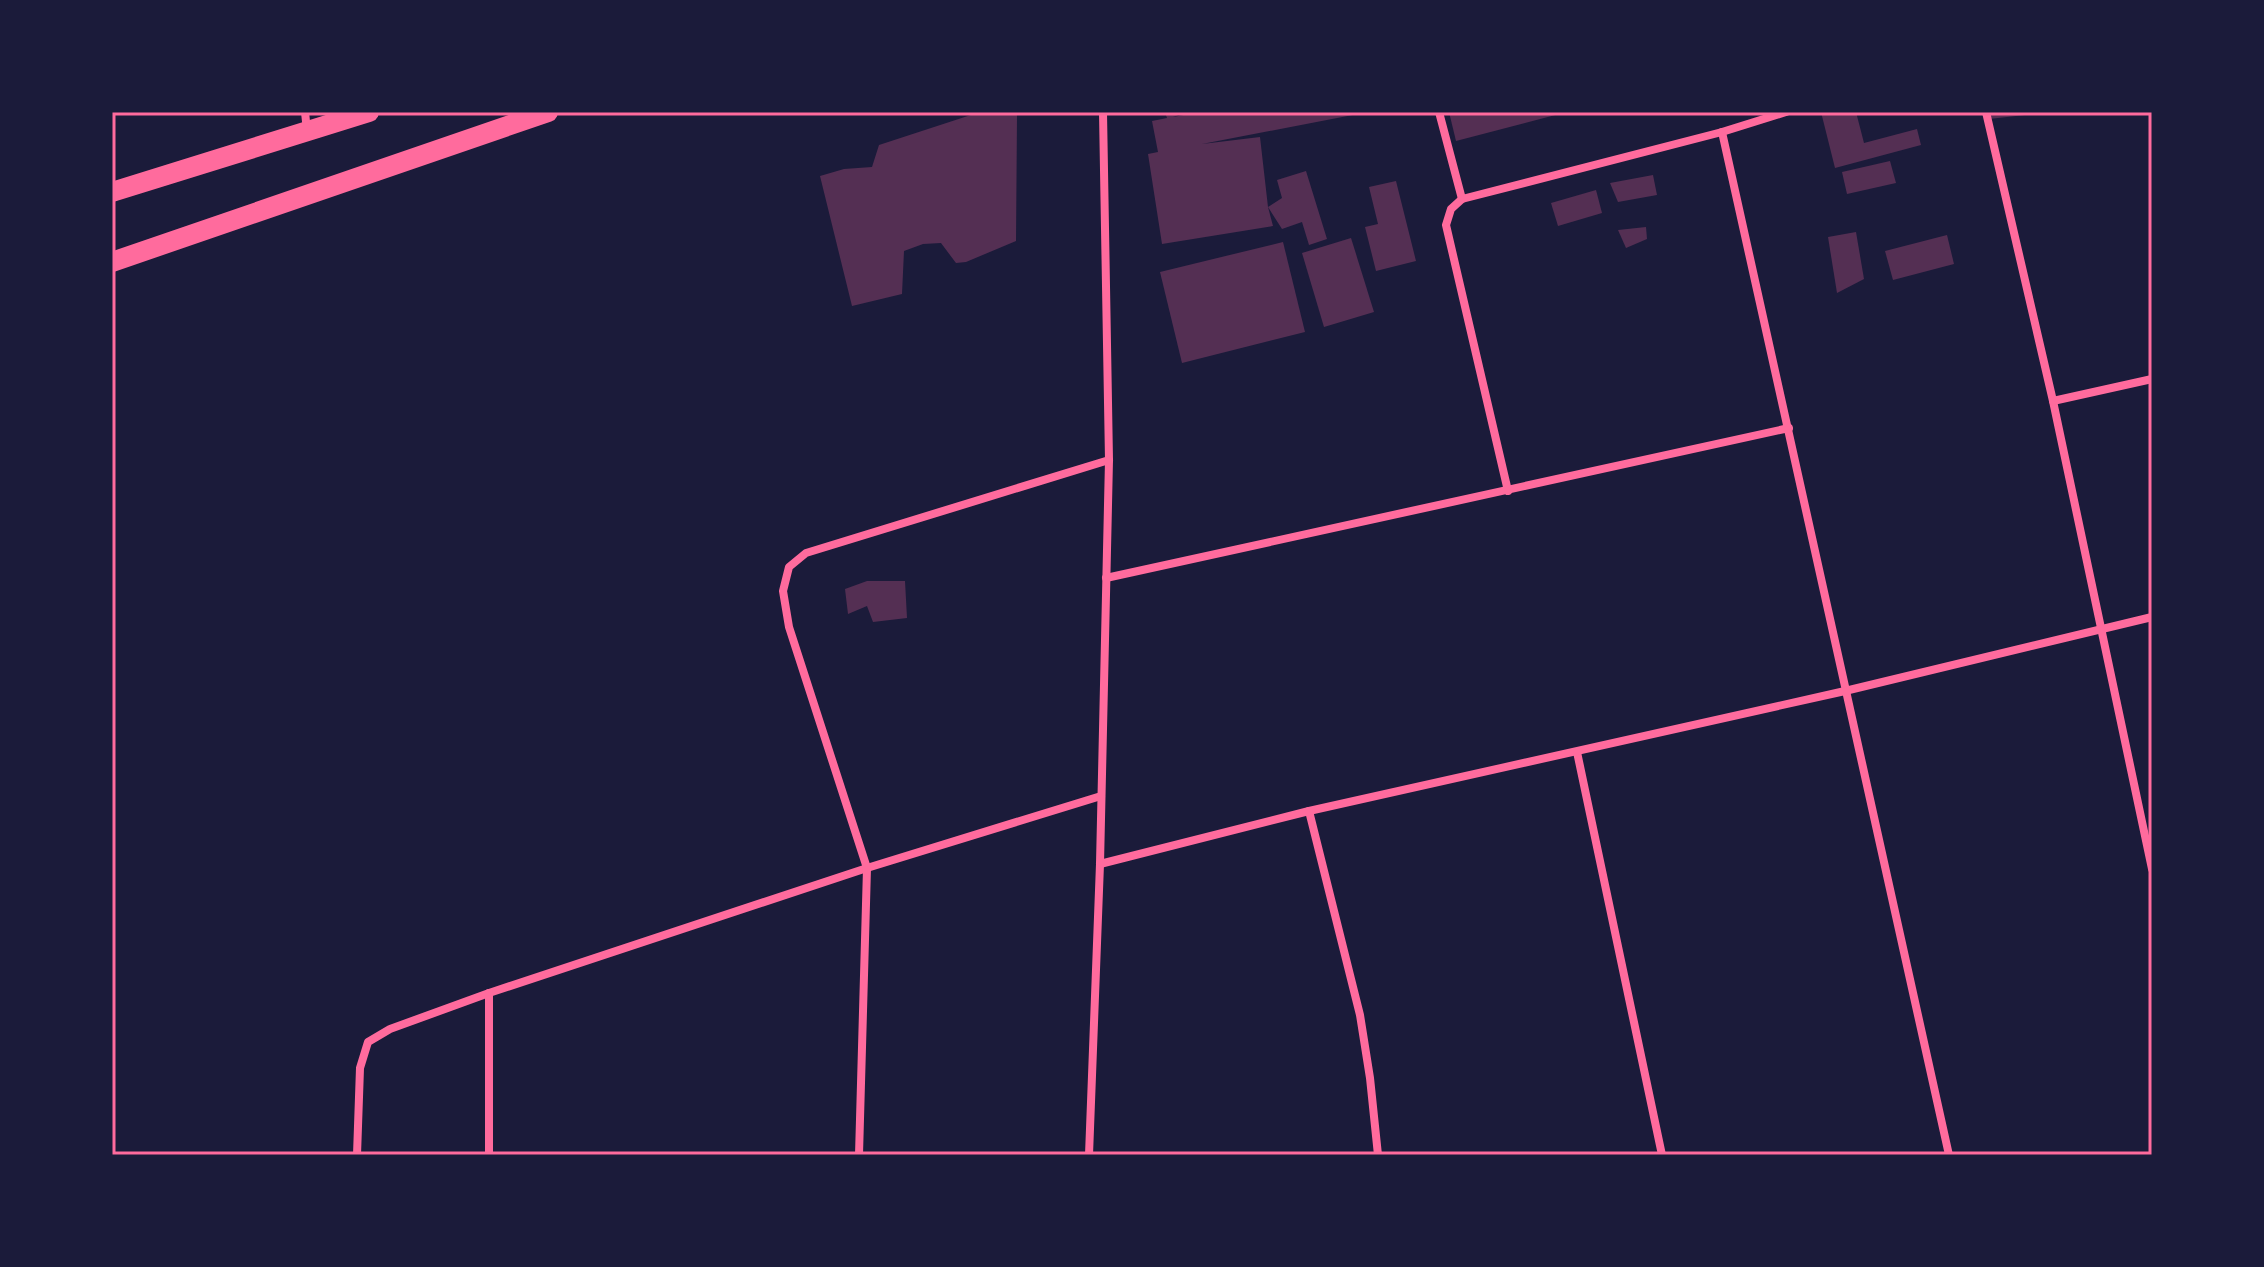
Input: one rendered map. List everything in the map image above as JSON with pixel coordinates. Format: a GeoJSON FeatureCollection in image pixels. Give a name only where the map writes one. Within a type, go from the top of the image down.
{"type":"FeatureCollection","features":[{"type":"Feature","properties":{"kind":"main road"},"geometry":{"type":"LineString","coordinates":[[112,192],[306,122],[369,112]]}},
{"type":"Feature","properties":{"kind":"main road"},"geometry":{"type":"LineString","coordinates":[[112,262],[548,112]]}},
{"type":"Feature","properties":{"kind":"street"},"geometry":{"type":"LineString","coordinates":[[1089,1155],[1100,864],[1109,460],[1103,112]]}},
{"type":"Feature","properties":{"kind":"street"},"geometry":{"type":"LineString","coordinates":[[1439,112],[1462,199]]}},
{"type":"Feature","properties":{"kind":"street"},"geometry":{"type":"LineString","coordinates":[[1508,491],[1446,225],[1451,209],[1462,199],[1722,132],[1786,112]]}},
{"type":"Feature","properties":{"kind":"street"},"geometry":{"type":"LineString","coordinates":[[1986,112],[2053,401],[2152,869]]}},
{"type":"Feature","properties":{"kind":"street"},"geometry":{"type":"LineString","coordinates":[[1722,132],[1949,1155]]}},
{"type":"Feature","properties":{"kind":"street"},"geometry":{"type":"LineString","coordinates":[[2053,401],[2152,379]]}},
{"type":"Feature","properties":{"kind":"street"},"geometry":{"type":"LineString","coordinates":[[1106,578],[1789,428]]}},
{"type":"Feature","properties":{"kind":"street"},"geometry":{"type":"LineString","coordinates":[[859,1155],[867,868],[789,627],[783,591],[789,567],[806,553],[1109,460]]}},
{"type":"Feature","properties":{"kind":"street"},"geometry":{"type":"LineString","coordinates":[[1100,864],[1309,811],[1845,691],[2152,617]]}},
{"type":"Feature","properties":{"kind":"street"},"geometry":{"type":"LineString","coordinates":[[1577,752],[1662,1155]]}},
{"type":"Feature","properties":{"kind":"street"},"geometry":{"type":"LineString","coordinates":[[357,1155],[360,1068],[368,1042],[390,1029],[489,993],[867,868],[1101,796]]}},
{"type":"Feature","properties":{"kind":"street"},"geometry":{"type":"LineString","coordinates":[[1309,811],[1360,1015],[1378,1155]]}},
{"type":"Feature","properties":{"kind":"street"},"geometry":{"type":"LineString","coordinates":[[489,993],[489,1155]]}},
{"type":"Feature","properties":{"kind":"building"},"geometry":{"type":"Polygon","coordinates":[[[980,112],[1016,112],[1016,241],[966,262],[956,263],[941,243],[923,244],[904,251],[902,294],[852,306],[820,176],[844,169],[872,167],[879,145],[980,112]]]}},
{"type":"Feature","properties":{"kind":"building"},"geometry":{"type":"Polygon","coordinates":[[[1165,112],[1186,112],[1173,117],[1199,112],[1363,113],[1202,144],[1260,137],[1273,226],[1162,244],[1148,154],[1158,152],[1152,121],[1167,118],[1165,112]]]}},
{"type":"Feature","properties":{"kind":"building"},"geometry":{"type":"Polygon","coordinates":[[[1449,112],[1563,112],[1563,113],[1456,141],[1449,112]]]}},
{"type":"Feature","properties":{"kind":"building"},"geometry":{"type":"Polygon","coordinates":[[[1821,112],[1856,112],[1864,143],[1917,129],[1921,145],[1835,168],[1821,112]]]}},
{"type":"Feature","properties":{"kind":"building"},"geometry":{"type":"Polygon","coordinates":[[[1988,112],[2025,112],[2025,115],[1989,119],[1988,112]]]}},
{"type":"Feature","properties":{"kind":"building"},"geometry":{"type":"Polygon","coordinates":[[[1890,161],[1896,183],[1847,194],[1842,172],[1890,161]]]}},
{"type":"Feature","properties":{"kind":"building"},"geometry":{"type":"Polygon","coordinates":[[[1306,171],[1327,239],[1309,245],[1302,222],[1282,229],[1268,207],[1282,198],[1277,180],[1306,171]]]}},
{"type":"Feature","properties":{"kind":"building"},"geometry":{"type":"Polygon","coordinates":[[[1653,175],[1657,195],[1618,202],[1610,183],[1653,175]]]}},
{"type":"Feature","properties":{"kind":"building"},"geometry":{"type":"Polygon","coordinates":[[[1396,181],[1416,261],[1376,271],[1365,227],[1378,224],[1369,187],[1396,181]]]}},
{"type":"Feature","properties":{"kind":"building"},"geometry":{"type":"Polygon","coordinates":[[[1596,190],[1602,213],[1558,226],[1551,203],[1596,190]]]}},
{"type":"Feature","properties":{"kind":"building"},"geometry":{"type":"Polygon","coordinates":[[[1646,227],[1647,239],[1626,248],[1618,230],[1646,227]]]}},
{"type":"Feature","properties":{"kind":"building"},"geometry":{"type":"Polygon","coordinates":[[[1856,232],[1864,279],[1837,293],[1828,237],[1856,232]]]}},
{"type":"Feature","properties":{"kind":"building"},"geometry":{"type":"Polygon","coordinates":[[[1947,235],[1954,264],[1893,280],[1885,251],[1947,235]]]}},
{"type":"Feature","properties":{"kind":"building"},"geometry":{"type":"Polygon","coordinates":[[[1351,238],[1374,312],[1324,327],[1302,253],[1351,238]]]}},
{"type":"Feature","properties":{"kind":"building"},"geometry":{"type":"Polygon","coordinates":[[[1283,242],[1305,332],[1182,363],[1160,272],[1283,242]]]}},
{"type":"Feature","properties":{"kind":"building"},"geometry":{"type":"Polygon","coordinates":[[[867,581],[905,581],[907,618],[873,622],[867,606],[848,614],[845,589],[867,581]]]}}]}
